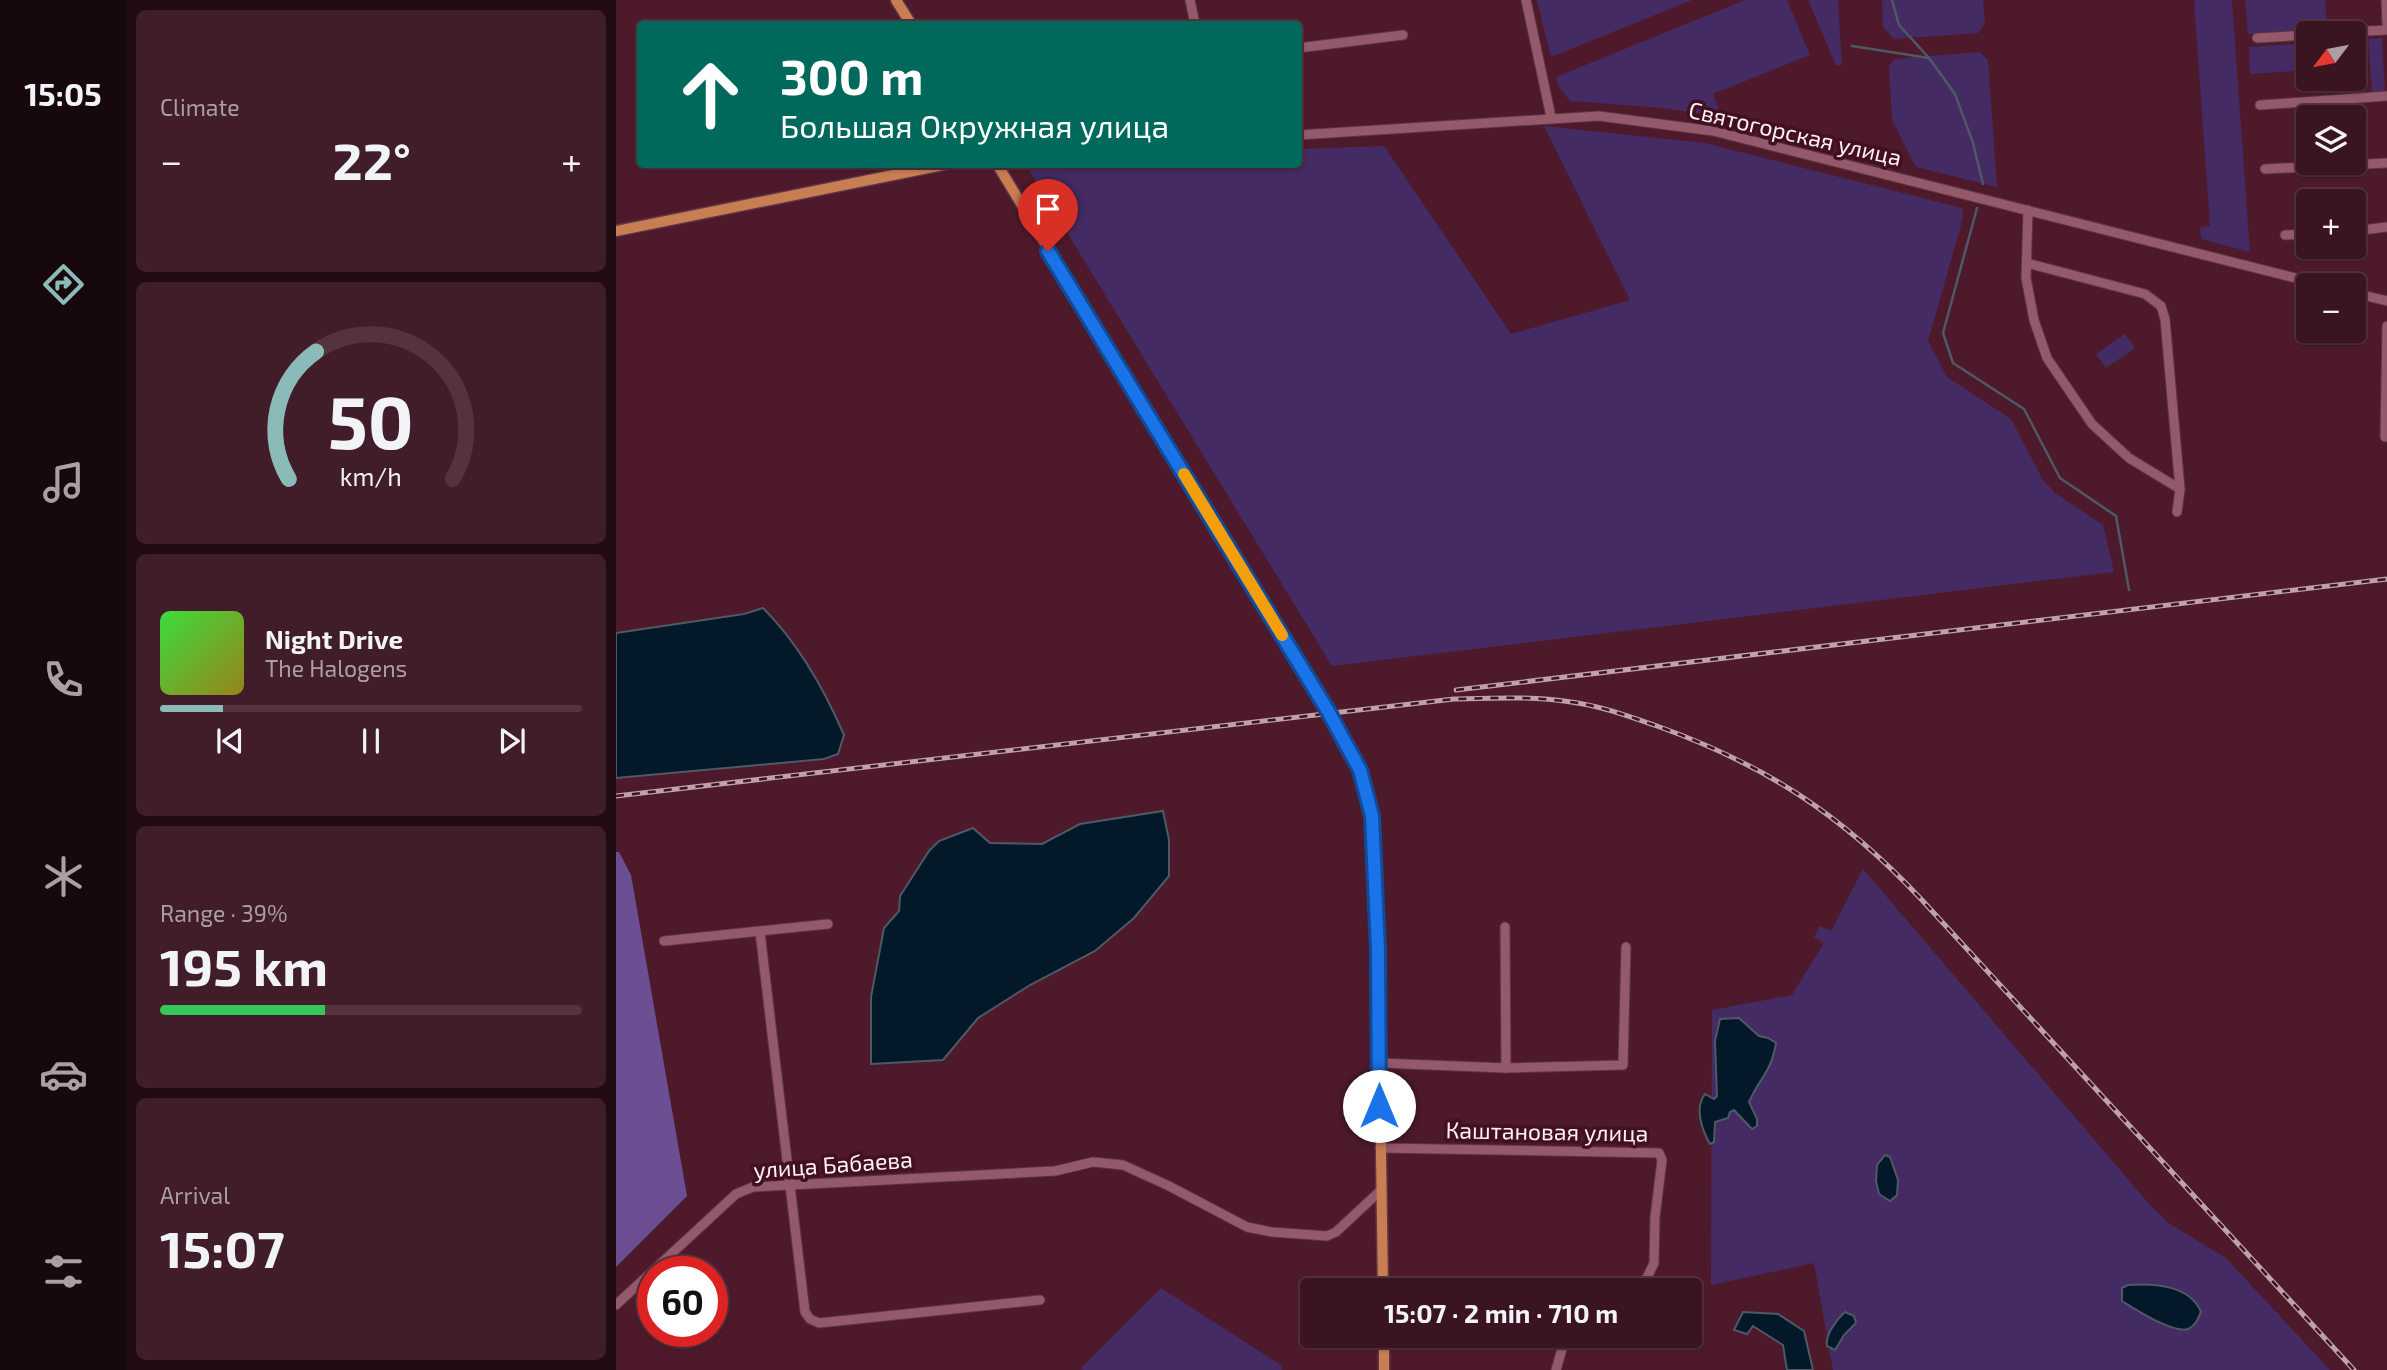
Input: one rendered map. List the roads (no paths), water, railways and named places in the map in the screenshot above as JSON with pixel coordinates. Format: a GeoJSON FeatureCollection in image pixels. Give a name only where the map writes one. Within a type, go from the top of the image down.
{"type":"FeatureCollection","features":[{"type":"Feature","properties":{"kind":"main road"},"geometry":{"type":"LineString","coordinates":[[896,0],[909,21]]}},
{"type":"Feature","properties":{"kind":"main road"},"geometry":{"type":"LineString","coordinates":[[616,231],[928,168]]}},
{"type":"Feature","properties":{"kind":"main road"},"geometry":{"type":"LineString","coordinates":[[999,168],[1328,711],[1360,770],[1372,816],[1377,903],[1383,1278]]}},
{"type":"Feature","properties":{"kind":"main road"},"geometry":{"type":"LineString","coordinates":[[1384,1348],[1384,1370]]}},
{"type":"Feature","properties":{"kind":"street"},"geometry":{"type":"LineString","coordinates":[[1190,0],[1194,21]]}},
{"type":"Feature","properties":{"kind":"street"},"geometry":{"type":"LineString","coordinates":[[1525,0],[1551,117]]}},
{"type":"Feature","properties":{"kind":"street"},"geometry":{"type":"LineString","coordinates":[[2385,0],[2387,24]]}},
{"type":"Feature","properties":{"kind":"street"},"geometry":{"type":"LineString","coordinates":[[2366,31],[2387,30]]}},
{"type":"Feature","properties":{"kind":"street"},"geometry":{"type":"LineString","coordinates":[[1302,48],[1404,35]]}},
{"type":"Feature","properties":{"kind":"street"},"geometry":{"type":"LineString","coordinates":[[2258,38],[2296,35]]}},
{"type":"Feature","properties":{"kind":"street"},"geometry":{"type":"LineString","coordinates":[[2260,105],[2387,96]]}},
{"type":"Feature","properties":{"kind":"street","name":"Святогорская улица"},"geometry":{"type":"LineString","coordinates":[[1302,135],[1599,116],[1713,131],[2296,278]]}},
{"type":"Feature","properties":{"kind":"street"},"geometry":{"type":"LineString","coordinates":[[2265,169],[2387,163]]}},
{"type":"Feature","properties":{"kind":"street"},"geometry":{"type":"LineString","coordinates":[[2028,210],[2025,238],[2026,278],[2034,320],[2047,358],[2092,424],[2129,458],[2180,489]]}},
{"type":"Feature","properties":{"kind":"street"},"geometry":{"type":"LineString","coordinates":[[2366,230],[2387,227]]}},
{"type":"Feature","properties":{"kind":"street"},"geometry":{"type":"LineString","coordinates":[[2285,235],[2296,235]]}},
{"type":"Feature","properties":{"kind":"street"},"geometry":{"type":"LineString","coordinates":[[2027,263],[2145,294],[2161,306],[2165,319],[2180,489],[2177,512]]}},
{"type":"Feature","properties":{"kind":"street"},"geometry":{"type":"LineString","coordinates":[[2366,296],[2387,301]]}},
{"type":"Feature","properties":{"kind":"street"},"geometry":{"type":"LineString","coordinates":[[2385,437],[2387,326]]}},
{"type":"Feature","properties":{"kind":"street"},"geometry":{"type":"LineString","coordinates":[[664,941],[828,923]]}},
{"type":"Feature","properties":{"kind":"street"},"geometry":{"type":"LineString","coordinates":[[1505,927],[1506,1068]]}},
{"type":"Feature","properties":{"kind":"street"},"geometry":{"type":"LineString","coordinates":[[760,932],[805,1312],[810,1319],[819,1323],[1040,1300]]}},
{"type":"Feature","properties":{"kind":"street"},"geometry":{"type":"LineString","coordinates":[[1379,1063],[1506,1068],[1623,1065],[1626,947]]}},
{"type":"Feature","properties":{"kind":"street","name":"Каштановая улица"},"geometry":{"type":"LineString","coordinates":[[1380,1148],[1659,1153],[1662,1160],[1655,1217],[1654,1263],[1647,1278]]}},
{"type":"Feature","properties":{"kind":"street","name":"улица Бабаева"},"geometry":{"type":"LineString","coordinates":[[616,1305],[736,1194],[754,1187],[1055,1171],[1093,1162],[1123,1165],[1169,1185],[1247,1227],[1272,1232],[1327,1236],[1336,1232],[1380,1191]]}},
{"type":"Feature","properties":{"kind":"street"},"geometry":{"type":"LineString","coordinates":[[1556,1370],[1562,1348]]}},
{"type":"Feature","properties":{"kind":"water"},"geometry":{"type":"Polygon","coordinates":[[[763,608],[799,652],[828,701],[844,735],[838,754],[824,759],[616,778],[616,633],[744,614],[763,608]]]}},
{"type":"Feature","properties":{"kind":"water"},"geometry":{"type":"Polygon","coordinates":[[[1163,811],[1169,840],[1169,876],[1134,918],[1095,951],[1030,985],[978,1018],[943,1060],[871,1064],[871,997],[884,928],[899,911],[900,896],[929,851],[939,841],[973,828],[990,843],[1042,844],[1080,824],[1163,811]]]}},
{"type":"Feature","properties":{"kind":"water"},"geometry":{"type":"Polygon","coordinates":[[[1739,1018],[1759,1036],[1776,1043],[1774,1053],[1749,1102],[1757,1119],[1757,1126],[1752,1129],[1734,1110],[1728,1118],[1715,1122],[1714,1142],[1710,1144],[1702,1126],[1700,1106],[1705,1094],[1714,1099],[1717,1096],[1715,1041],[1720,1019],[1739,1018]]]}},
{"type":"Feature","properties":{"kind":"water"},"geometry":{"type":"Polygon","coordinates":[[[1885,1155],[1890,1157],[1898,1180],[1897,1195],[1890,1201],[1879,1194],[1876,1181],[1877,1165],[1885,1155]]]}},
{"type":"Feature","properties":{"kind":"water"},"geometry":{"type":"Polygon","coordinates":[[[2128,1285],[2159,1286],[2180,1291],[2196,1303],[2201,1312],[2188,1329],[2173,1328],[2122,1301],[2122,1288],[2128,1285]]]}},
{"type":"Feature","properties":{"kind":"water"},"geometry":{"type":"Polygon","coordinates":[[[1743,1312],[1778,1314],[1804,1331],[1813,1370],[1787,1370],[1783,1345],[1753,1326],[1747,1334],[1734,1330],[1743,1312]]]}},
{"type":"Feature","properties":{"kind":"water"},"geometry":{"type":"Polygon","coordinates":[[[1845,1312],[1854,1316],[1856,1323],[1844,1335],[1835,1350],[1827,1346],[1829,1333],[1845,1312]]]}},
{"type":"Feature","properties":{"kind":"waterway"},"geometry":{"type":"LineString","coordinates":[[1892,0],[1899,25],[1929,58],[1955,94],[1973,143],[1983,184]]}},
{"type":"Feature","properties":{"kind":"waterway"},"geometry":{"type":"LineString","coordinates":[[1852,46],[1929,58]]}},
{"type":"Feature","properties":{"kind":"waterway"},"geometry":{"type":"LineString","coordinates":[[1977,208],[1943,333],[1953,363],[2024,409],[2060,478],[2116,516],[2129,590]]}},
{"type":"Feature","properties":{"kind":"railway"},"geometry":{"type":"LineString","coordinates":[[1456,690],[2387,579]]}},
{"type":"Feature","properties":{"kind":"railway"},"geometry":{"type":"LineString","coordinates":[[616,796],[1454,699],[1556,700],[1625,715],[1696,741],[1768,776],[1862,842],[1921,899],[2354,1370]]}}]}
